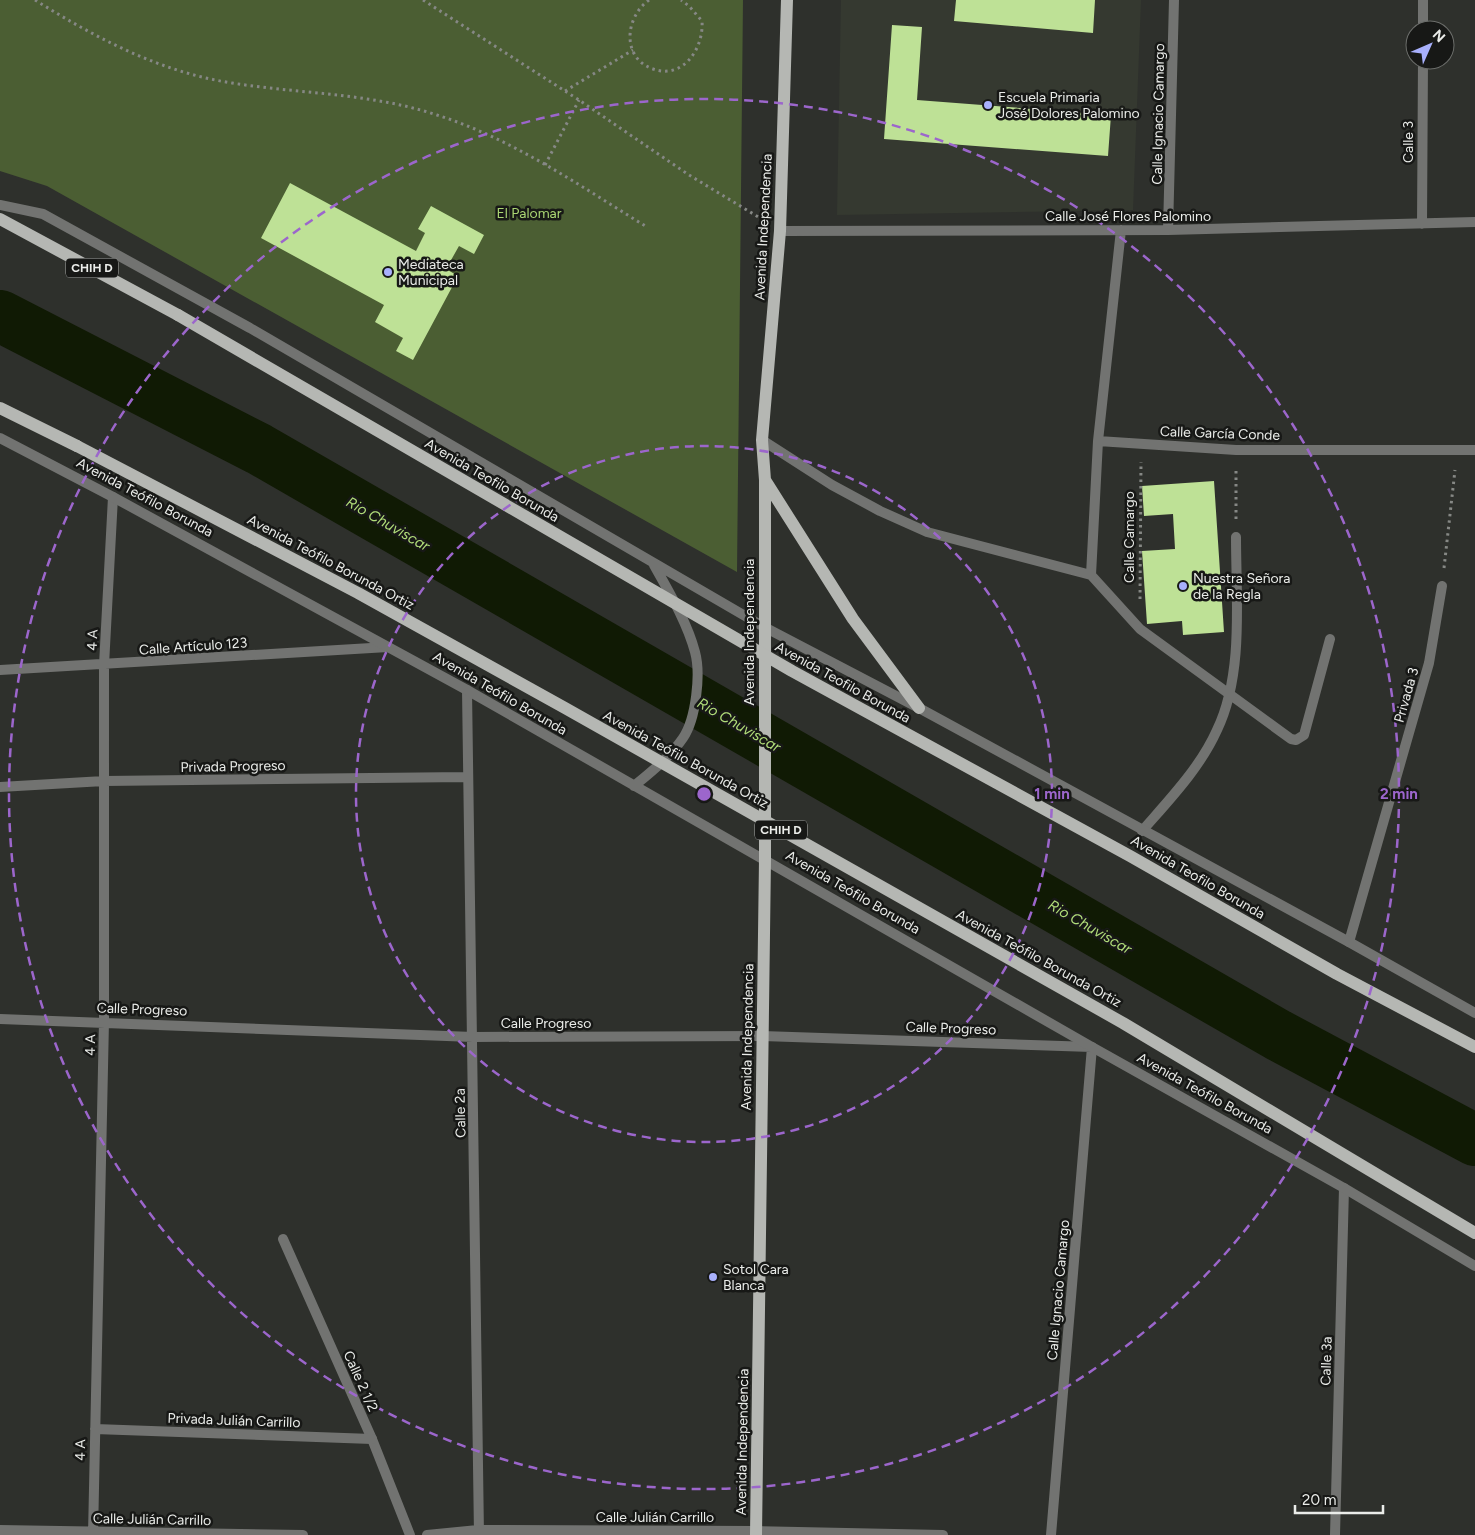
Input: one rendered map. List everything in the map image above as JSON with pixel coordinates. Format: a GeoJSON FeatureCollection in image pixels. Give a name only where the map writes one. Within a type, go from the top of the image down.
{"type":"FeatureCollection","features":[{"type":"Feature","properties":{"kind":"main road","name":"Avenida Independencia"},"geometry":{"type":"LineString","coordinates":[[756,1533],[765,859],[765,480],[762,440],[780,231],[787,0]]}},
{"type":"Feature","properties":{"kind":"main road","name":"Avenida Teofilo Borunda"},"geometry":{"type":"LineString","coordinates":[[3,220],[178,315],[792,671],[1130,856],[1337,974],[1475,1047]]}},
{"type":"Feature","properties":{"kind":"main road","name":"Avenida Teófilo Borunda Ortiz"},"geometry":{"type":"LineString","coordinates":[[0,408],[77,446],[358,593],[582,718],[1123,1023],[1475,1233]]}},
{"type":"Feature","properties":{"kind":"main road"},"geometry":{"type":"LineString","coordinates":[[765,480],[852,619],[920,708]]}},
{"type":"Feature","properties":{"kind":"street","name":"Calle Ignacio Camargo"},"geometry":{"type":"LineString","coordinates":[[1168,230],[1174,0]]}},
{"type":"Feature","properties":{"kind":"street"},"geometry":{"type":"LineString","coordinates":[[1423,0],[1423,20]]}},
{"type":"Feature","properties":{"kind":"street","name":"Calle 3"},"geometry":{"type":"LineString","coordinates":[[1422,224],[1423,70]]}},
{"type":"Feature","properties":{"kind":"street"},"geometry":{"type":"LineString","coordinates":[[0,205],[42,214],[250,328],[764,627],[920,708],[1142,831],[1349,942],[1475,1013]]}},
{"type":"Feature","properties":{"kind":"street","name":"Calle José Flores Palomino"},"geometry":{"type":"LineString","coordinates":[[780,231],[1168,230],[1475,222]]}},
{"type":"Feature","properties":{"kind":"street"},"geometry":{"type":"LineString","coordinates":[[1091,575],[1098,441],[1121,230]]}},
{"type":"Feature","properties":{"kind":"street","name":"Avenida Teófilo Borunda"},"geometry":{"type":"LineString","coordinates":[[0,438],[113,497],[466,690],[1092,1047],[1344,1188],[1475,1266]]}},
{"type":"Feature","properties":{"kind":"street"},"geometry":{"type":"LineString","coordinates":[[762,440],[840,489],[880,511],[927,532],[1091,575],[1140,629],[1291,739],[1299,739],[1304,735],[1330,639]]}},
{"type":"Feature","properties":{"kind":"street","name":"Calle García Conde"},"geometry":{"type":"LineString","coordinates":[[1098,441],[1236,450],[1475,450]]}},
{"type":"Feature","properties":{"kind":"street","name":"4 A"},"geometry":{"type":"LineString","coordinates":[[93,1534],[104,1022],[104,665],[113,497]]}},
{"type":"Feature","properties":{"kind":"street"},"geometry":{"type":"LineString","coordinates":[[1142,831],[1176,792],[1197,764],[1217,730],[1230,694],[1236,633],[1236,538]]}},
{"type":"Feature","properties":{"kind":"street"},"geometry":{"type":"LineString","coordinates":[[634,786],[659,765],[684,737],[695,704],[696,653],[673,598],[654,564]]}},
{"type":"Feature","properties":{"kind":"street","name":"Privada 3"},"geometry":{"type":"LineString","coordinates":[[1349,942],[1429,663],[1442,586]]}},
{"type":"Feature","properties":{"kind":"street","name":"Calle Artículo 123"},"geometry":{"type":"LineString","coordinates":[[0,670],[388,647]]}},
{"type":"Feature","properties":{"kind":"street","name":"Calle 2a"},"geometry":{"type":"LineString","coordinates":[[466,690],[466,777],[473,1037],[478,1533]]}},
{"type":"Feature","properties":{"kind":"street","name":"Privada Progreso"},"geometry":{"type":"LineString","coordinates":[[0,787],[104,781],[466,777]]}},
{"type":"Feature","properties":{"kind":"street","name":"Calle Progreso"},"geometry":{"type":"LineString","coordinates":[[0,1019],[473,1037],[762,1036],[1092,1047]]}},
{"type":"Feature","properties":{"kind":"street","name":"Calle Ignacio Camargo"},"geometry":{"type":"LineString","coordinates":[[1051,1535],[1092,1047]]}},
{"type":"Feature","properties":{"kind":"street","name":"Calle 3a"},"geometry":{"type":"LineString","coordinates":[[1335,1535],[1344,1188]]}},
{"type":"Feature","properties":{"kind":"street","name":"Calle 2 1/2"},"geometry":{"type":"LineString","coordinates":[[283,1239],[372,1439],[410,1535]]}},
{"type":"Feature","properties":{"kind":"street","name":"Privada Julián Carrillo"},"geometry":{"type":"LineString","coordinates":[[94,1429],[372,1439]]}},
{"type":"Feature","properties":{"kind":"street","name":"Calle Julián Carrillo"},"geometry":{"type":"LineString","coordinates":[[0,1530],[93,1534],[304,1535]]}},
{"type":"Feature","properties":{"kind":"street","name":"Calle Julián Carrillo"},"geometry":{"type":"LineString","coordinates":[[427,1535],[478,1533],[756,1533],[943,1535]]}},
{"type":"Feature","properties":{"kind":"path"},"geometry":{"type":"LineString","coordinates":[[35,0],[127,52],[180,71],[230,83],[384,100],[436,114],[480,129],[545,165],[647,227]]}},
{"type":"Feature","properties":{"kind":"path"},"geometry":{"type":"LineString","coordinates":[[422,0],[565,91],[689,175],[780,231]]}},
{"type":"Feature","properties":{"kind":"path"},"geometry":{"type":"LineString","coordinates":[[649,0],[639,9],[632,20],[629,33],[633,50],[652,69],[676,69],[687,63],[697,51],[701,40],[702,21],[681,0]]}},
{"type":"Feature","properties":{"kind":"path"},"geometry":{"type":"LineString","coordinates":[[565,91],[633,50]]}},
{"type":"Feature","properties":{"kind":"path"},"geometry":{"type":"LineString","coordinates":[[545,165],[578,100]]}},
{"type":"Feature","properties":{"kind":"path","name":"Calle Camargo"},"geometry":{"type":"LineString","coordinates":[[1140,629],[1141,444]]}},
{"type":"Feature","properties":{"kind":"path"},"geometry":{"type":"LineString","coordinates":[[1236,450],[1236,538]]}},
{"type":"Feature","properties":{"kind":"path"},"geometry":{"type":"LineString","coordinates":[[1442,586],[1457,450]]}},
{"type":"Feature","properties":{"kind":"shaded area","name":"Escuela Primaria José Dolores Palomino"},"geometry":{"type":"Polygon","coordinates":[[[841,0],[1141,0],[1133,210],[837,215],[841,0]]]}},
{"type":"Feature","properties":{"kind":"green space","name":"El Palomar"},"geometry":{"type":"Polygon","coordinates":[[[0,0],[743,0],[737,572],[47,186],[0,171],[0,0]]]}},
{"type":"Feature","properties":{"kind":"building"},"geometry":{"type":"Polygon","coordinates":[[[956,0],[1095,0],[1093,33],[954,21],[956,0]]]}},
{"type":"Feature","properties":{"kind":"building"},"geometry":{"type":"Polygon","coordinates":[[[892,25],[922,27],[917,100],[1111,115],[1108,156],[884,139],[892,25]]]}},
{"type":"Feature","properties":{"kind":"building","name":"Mediateca Municipal"},"geometry":{"type":"Polygon","coordinates":[[[290,183],[416,251],[425,233],[418,229],[431,206],[484,235],[474,254],[459,246],[446,269],[458,276],[413,360],[396,351],[403,338],[375,322],[384,305],[261,238],[290,183]]]}},
{"type":"Feature","properties":{"kind":"building","name":"Nuestra Señora de la Regla"},"geometry":{"type":"Polygon","coordinates":[[[1214,481],[1224,632],[1183,635],[1182,621],[1147,624],[1142,551],[1175,549],[1173,514],[1144,516],[1142,486],[1214,481]]]}},
{"type":"Feature","properties":{"kind":"waterway","name":"Rio Chuviscar"},"geometry":{"type":"LineString","coordinates":[[0,316],[259,449],[1278,1035],[1475,1140]]}},
{"type":"Feature","properties":{"kind":"place","name":"Escuela Primaria José Dolores Palomino"},"geometry":{"type":"Point","coordinates":[988,105]}},
{"type":"Feature","properties":{"kind":"place","name":"Mediateca Municipal"},"geometry":{"type":"Point","coordinates":[388,272]}},
{"type":"Feature","properties":{"kind":"place","name":"Nuestra Señora de la Regla"},"geometry":{"type":"Point","coordinates":[1183,586]}},
{"type":"Feature","properties":{"kind":"place","name":"Sotol Cara Blanca"},"geometry":{"type":"Point","coordinates":[713,1277]}}]}
